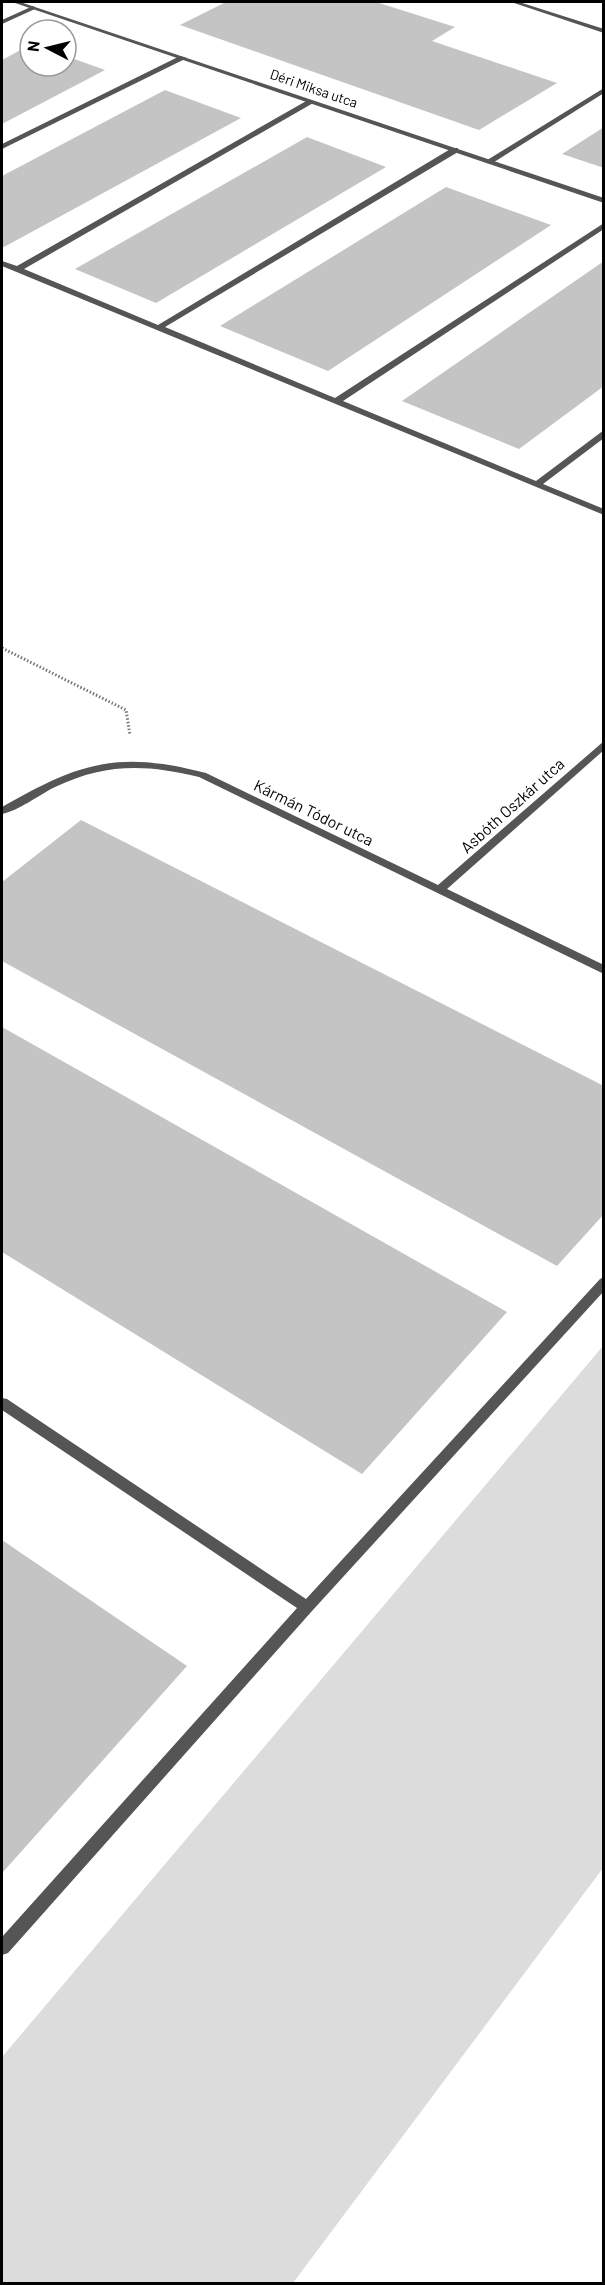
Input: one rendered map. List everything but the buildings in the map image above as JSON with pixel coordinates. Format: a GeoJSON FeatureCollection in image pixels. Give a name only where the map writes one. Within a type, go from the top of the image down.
{"type":"FeatureCollection","features":[{"type":"Feature","properties":{"kind":"street","name":"Déri Miksa utca"},"geometry":{"type":"LineString","coordinates":[[15,2],[38,7],[603,201]]}},
{"type":"Feature","properties":{"kind":"street"},"geometry":{"type":"LineString","coordinates":[[514,2],[603,31]]}},
{"type":"Feature","properties":{"kind":"street"},"geometry":{"type":"LineString","coordinates":[[2,22],[38,7]]}},
{"type":"Feature","properties":{"kind":"street"},"geometry":{"type":"LineString","coordinates":[[2,147],[183,58]]}},
{"type":"Feature","properties":{"kind":"street"},"geometry":{"type":"LineString","coordinates":[[488,162],[603,90]]}},
{"type":"Feature","properties":{"kind":"street"},"geometry":{"type":"LineString","coordinates":[[17,270],[311,102]]}},
{"type":"Feature","properties":{"kind":"street"},"geometry":{"type":"LineString","coordinates":[[158,328],[455,150]]}},
{"type":"Feature","properties":{"kind":"street"},"geometry":{"type":"LineString","coordinates":[[335,402],[603,225]]}},
{"type":"Feature","properties":{"kind":"street"},"geometry":{"type":"LineString","coordinates":[[2,263],[603,512]]}},
{"type":"Feature","properties":{"kind":"street"},"geometry":{"type":"LineString","coordinates":[[536,485],[603,433]]}},
{"type":"Feature","properties":{"kind":"street","name":"Asbóth Oszkár utca"},"geometry":{"type":"LineString","coordinates":[[441,889],[603,744]]}},
{"type":"Feature","properties":{"kind":"street","name":"Kármán Tódor utca"},"geometry":{"type":"LineString","coordinates":[[2,811],[69,776],[93,767],[135,762],[175,767],[202,775],[441,889],[603,970]]}},
{"type":"Feature","properties":{"kind":"street"},"geometry":{"type":"LineString","coordinates":[[2,1948],[307,1607],[603,1282]]}},
{"type":"Feature","properties":{"kind":"street"},"geometry":{"type":"LineString","coordinates":[[2,1403],[307,1607]]}},
{"type":"Feature","properties":{"kind":"path"},"geometry":{"type":"LineString","coordinates":[[2,648],[126,710],[135,762]]}},
{"type":"Feature","properties":{"kind":"shaded area"},"geometry":{"type":"Polygon","coordinates":[[[603,1346],[603,1868],[293,2283],[2,2283],[2,2057],[603,1346]]]}}]}
